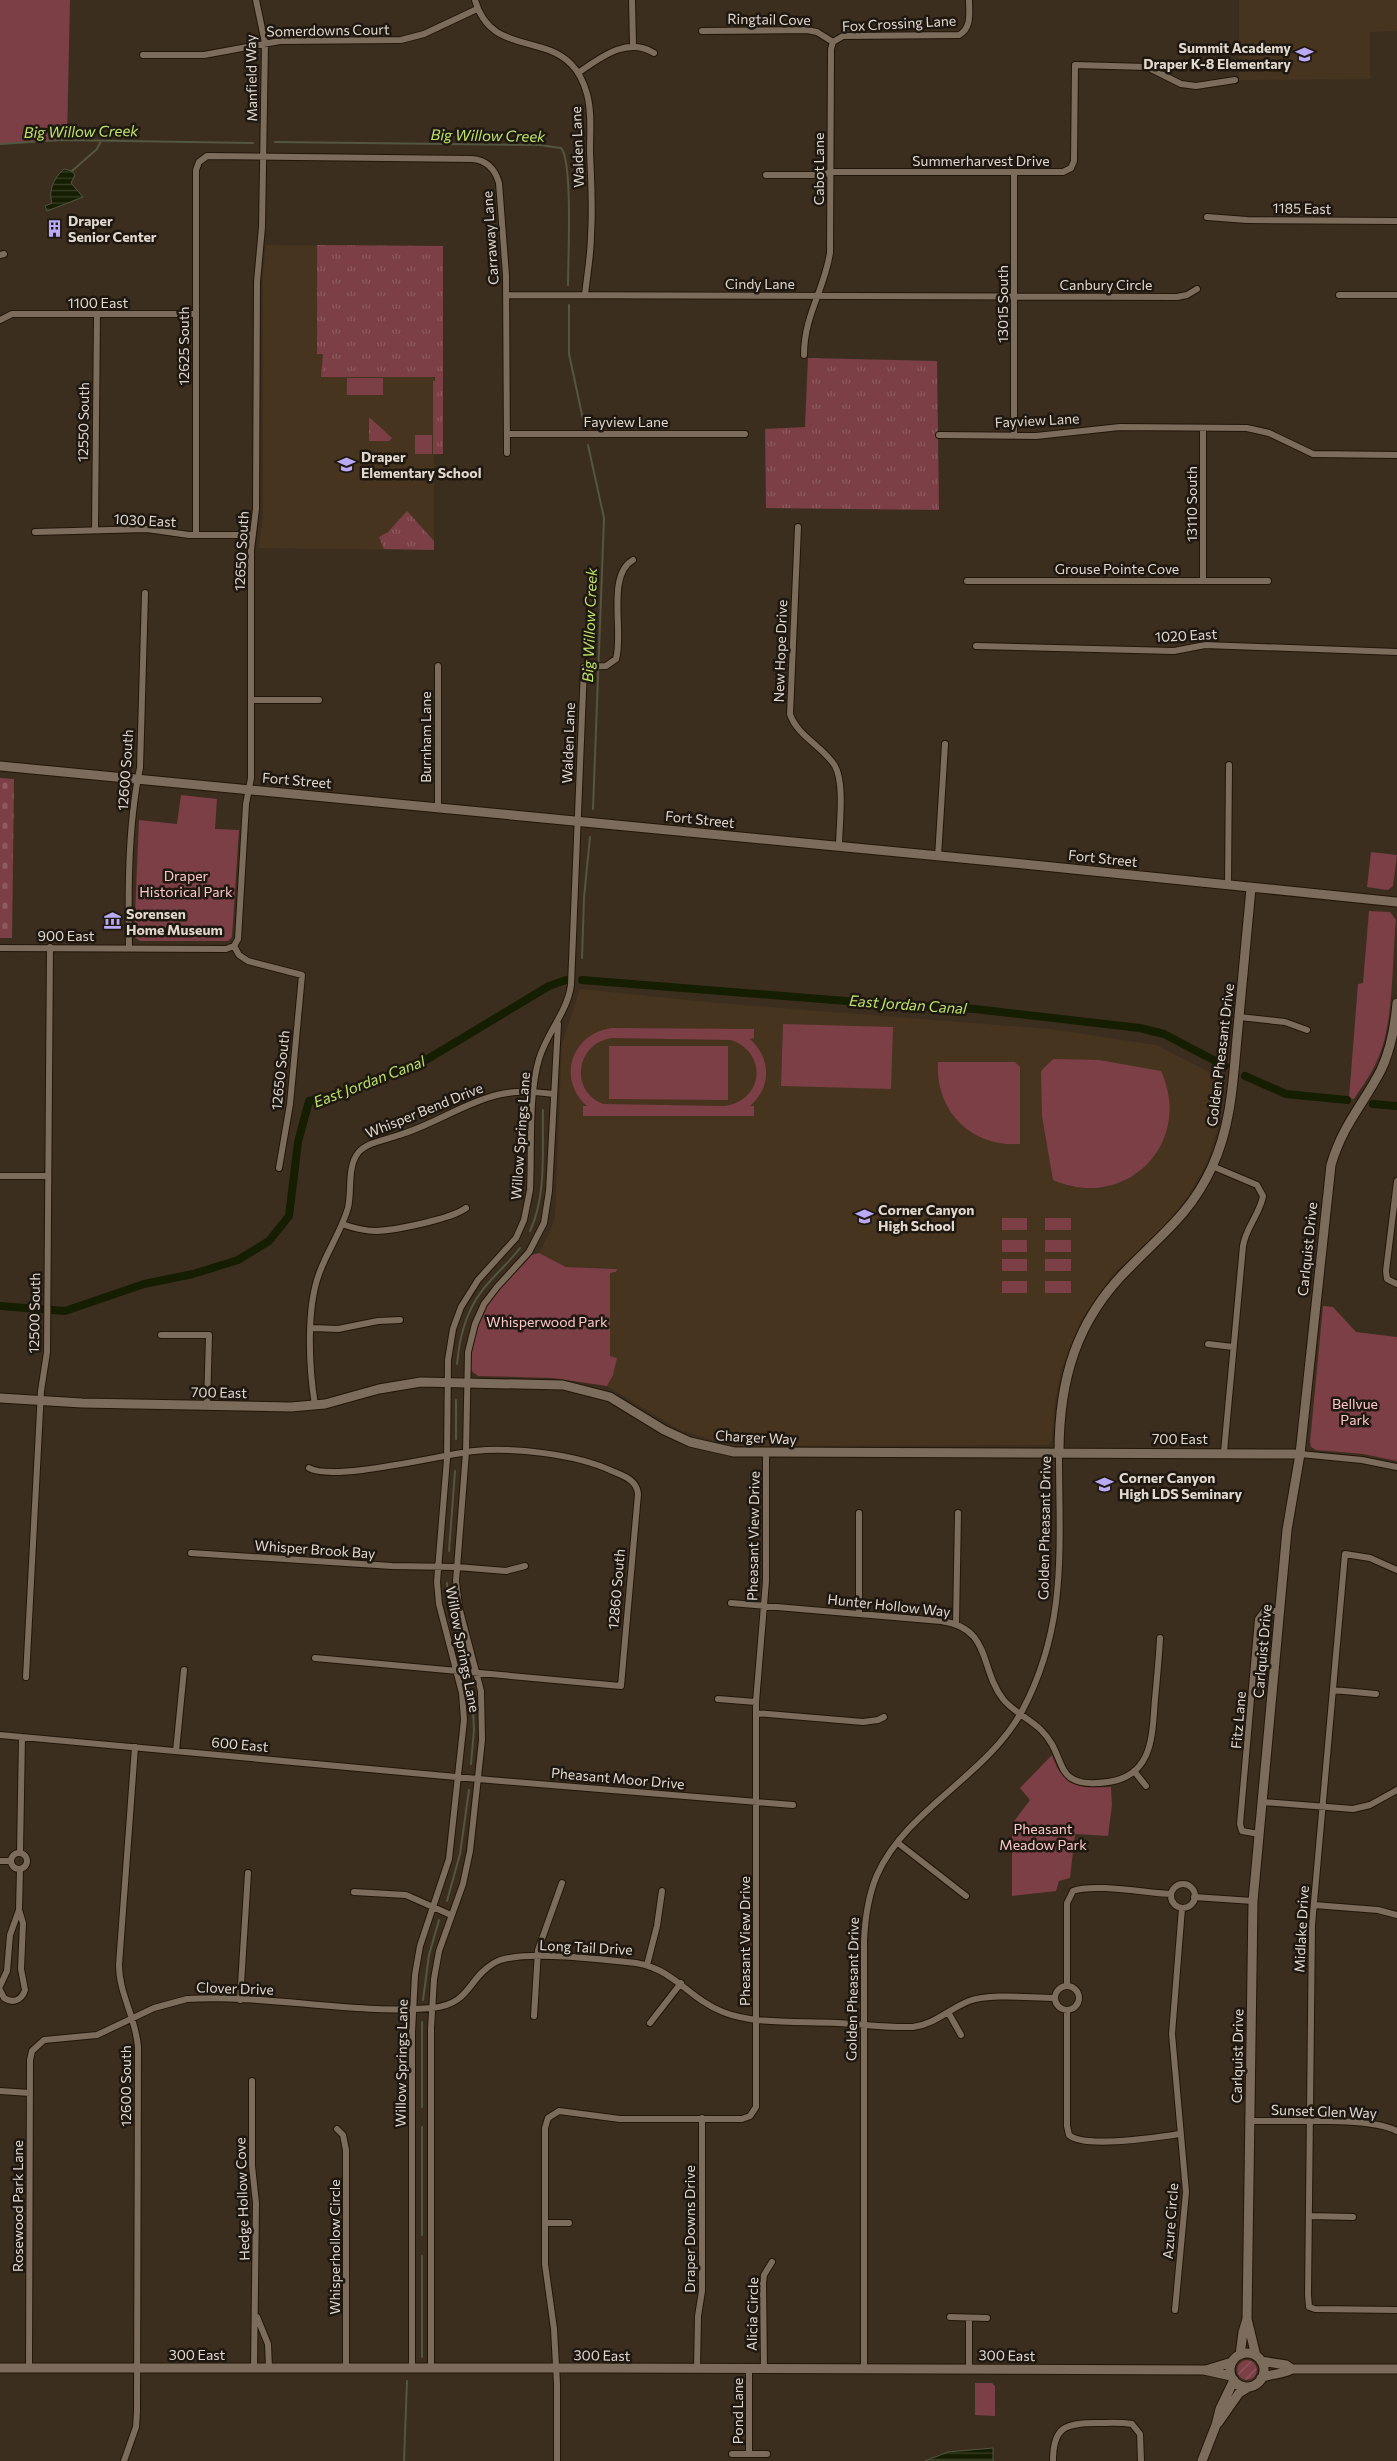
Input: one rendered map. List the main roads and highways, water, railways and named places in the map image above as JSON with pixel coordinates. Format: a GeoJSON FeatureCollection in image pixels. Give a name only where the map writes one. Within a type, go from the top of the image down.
{"type":"FeatureCollection","features":[{"type":"Feature","properties":{"kind":"waterway","name":"Big Willow Creek"},"geometry":{"type":"LineString","coordinates":[[0,144],[62,140],[253,143]]}},
{"type":"Feature","properties":{"kind":"waterway"},"geometry":{"type":"LineString","coordinates":[[72,171],[97,149],[101,141]]}},
{"type":"Feature","properties":{"kind":"waterway","name":"Big Willow Creek"},"geometry":{"type":"LineString","coordinates":[[275,142],[539,145],[561,148],[565,156],[567,171],[568,285]]}},
{"type":"Feature","properties":{"kind":"waterway","name":"Big Willow Creek"},"geometry":{"type":"LineString","coordinates":[[569,305],[569,354],[584,424]]}},
{"type":"Feature","properties":{"kind":"waterway","name":"Big Willow Creek"},"geometry":{"type":"LineString","coordinates":[[588,445],[604,518],[593,809]]}},
{"type":"Feature","properties":{"kind":"waterway","name":"Big Willow Creek"},"geometry":{"type":"LineString","coordinates":[[582,958],[584,898],[590,837]]}},
{"type":"Feature","properties":{"kind":"waterway","name":"East Jordan Canal"},"geometry":{"type":"LineString","coordinates":[[0,1306],[65,1311],[144,1284],[193,1274],[238,1260],[269,1241],[289,1216],[298,1142],[309,1101],[347,1092],[426,1060],[549,986],[566,980]]}},
{"type":"Feature","properties":{"kind":"waterway","name":"East Jordan Canal"},"geometry":{"type":"LineString","coordinates":[[582,980],[896,1005],[975,1009],[1140,1028],[1164,1034],[1225,1066]]}},
{"type":"Feature","properties":{"kind":"waterway","name":"East Jordan Canal"},"geometry":{"type":"LineString","coordinates":[[1245,1076],[1286,1094],[1347,1100]]}},
{"type":"Feature","properties":{"kind":"waterway","name":"East Jordan Canal"},"geometry":{"type":"LineString","coordinates":[[1373,1104],[1397,1106]]}},
{"type":"Feature","properties":{"kind":"waterway","name":"Big Willow Creek"},"geometry":{"type":"LineString","coordinates":[[530,1231],[539,1202],[543,1172],[543,1110]]}},
{"type":"Feature","properties":{"kind":"waterway","name":"Big Willow Creek"},"geometry":{"type":"LineString","coordinates":[[457,1364],[460,1341],[466,1319],[476,1299],[520,1248]]}},
{"type":"Feature","properties":{"kind":"waterway","name":"Big Willow Creek"},"geometry":{"type":"LineString","coordinates":[[456,1400],[456,1439]]}},
{"type":"Feature","properties":{"kind":"waterway","name":"Big Willow Creek"},"geometry":{"type":"LineString","coordinates":[[449,1551],[455,1471]]}},
{"type":"Feature","properties":{"kind":"waterway","name":"Big Willow Creek"},"geometry":{"type":"LineString","coordinates":[[447,1583],[448,1601],[465,1661]]}},
{"type":"Feature","properties":{"kind":"waterway","name":"Big Willow Creek"},"geometry":{"type":"LineString","coordinates":[[471,1764],[474,1730],[472,1690]]}},
{"type":"Feature","properties":{"kind":"waterway","name":"Big Willow Creek"},"geometry":{"type":"LineString","coordinates":[[447,1901],[460,1854],[469,1790]]}},
{"type":"Feature","properties":{"kind":"waterway","name":"Big Willow Creek"},"geometry":{"type":"LineString","coordinates":[[423,2000],[429,1955],[439,1920]]}},
{"type":"Feature","properties":{"kind":"waterway","name":"Big Willow Creek"},"geometry":{"type":"LineString","coordinates":[[422,2022],[422,2107]]}},
{"type":"Feature","properties":{"kind":"waterway","name":"Big Willow Creek"},"geometry":{"type":"LineString","coordinates":[[422,2127],[422,2235]]}},
{"type":"Feature","properties":{"kind":"waterway","name":"Big Willow Creek"},"geometry":{"type":"LineString","coordinates":[[422,2256],[422,2357]]}},
{"type":"Feature","properties":{"kind":"waterway","name":"Big Willow Creek"},"geometry":{"type":"LineString","coordinates":[[404,2461],[407,2381]]}},
{"type":"Feature","properties":{"kind":"place","name":"Summit Academy Draper K-8 Elementary"},"geometry":{"type":"Point","coordinates":[1305,55]}},
{"type":"Feature","properties":{"kind":"place","name":"Draper Senior Center"},"geometry":{"type":"Point","coordinates":[54,228]}},
{"type":"Feature","properties":{"kind":"place","name":"Draper Elementary School"},"geometry":{"type":"Point","coordinates":[347,464]}},
{"type":"Feature","properties":{"kind":"place","name":"Sorensen Home Museum"},"geometry":{"type":"Point","coordinates":[112,921]}},
{"type":"Feature","properties":{"kind":"place","name":"Corner Canyon High School"},"geometry":{"type":"Point","coordinates":[864,1217]}},
{"type":"Feature","properties":{"kind":"place","name":"Corner Canyon High LDS Seminary"},"geometry":{"type":"Point","coordinates":[1105,1485]}},
{"type":"Feature","properties":{"kind":"park label","name":"Draper Historical Park"},"geometry":{"type":"Point","coordinates":[186,884]}},
{"type":"Feature","properties":{"kind":"park label","name":"Whisperwood Park"},"geometry":{"type":"Point","coordinates":[547,1321]}},
{"type":"Feature","properties":{"kind":"park label","name":"Bellvue Park"},"geometry":{"type":"Point","coordinates":[1355,1412]}},
{"type":"Feature","properties":{"kind":"park label","name":"Pheasant Meadow Park"},"geometry":{"type":"Point","coordinates":[1043,1836]}}]}
